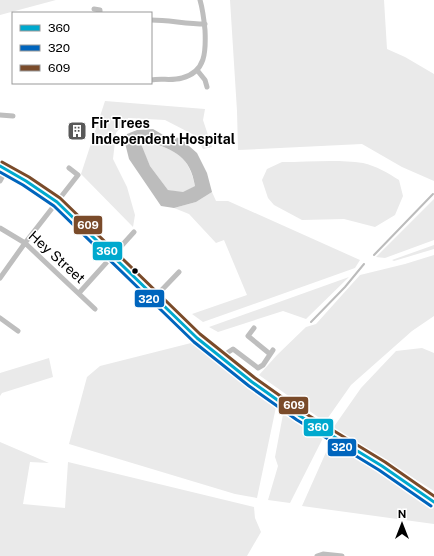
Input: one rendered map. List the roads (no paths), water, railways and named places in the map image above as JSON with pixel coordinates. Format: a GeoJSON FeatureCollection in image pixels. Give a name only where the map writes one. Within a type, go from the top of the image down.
{"type":"FeatureCollection","features":[{"type":"Feature","properties":{"kind":"main road"},"geometry":{"type":"LineString","coordinates":[[3,168],[45,193],[57,202],[156,296],[197,338],[252,382],[324,431],[382,466],[434,502]]}},
{"type":"Feature","properties":{"kind":"street"},"geometry":{"type":"LineString","coordinates":[[152,80],[182,78],[197,70],[204,58],[206,50],[204,14],[200,0]]}},
{"type":"Feature","properties":{"kind":"street"},"geometry":{"type":"LineString","coordinates":[[94,9],[102,11]]}},
{"type":"Feature","properties":{"kind":"street"},"geometry":{"type":"LineString","coordinates":[[152,20],[164,20],[189,24],[205,24]]}},
{"type":"Feature","properties":{"kind":"street"},"geometry":{"type":"LineString","coordinates":[[197,70],[205,80],[207,87]]}},
{"type":"Feature","properties":{"kind":"street"},"geometry":{"type":"LineString","coordinates":[[0,116],[13,116]]}},
{"type":"Feature","properties":{"kind":"street"},"geometry":{"type":"LineString","coordinates":[[0,181],[3,168]]}},
{"type":"Feature","properties":{"kind":"street"},"geometry":{"type":"LineString","coordinates":[[0,278],[78,175],[69,168]]}},
{"type":"Feature","properties":{"kind":"street","name":"Hey Street"},"geometry":{"type":"LineString","coordinates":[[0,228],[25,243],[95,309]]}},
{"type":"Feature","properties":{"kind":"street"},"geometry":{"type":"LineString","coordinates":[[79,293],[134,232]]}},
{"type":"Feature","properties":{"kind":"street"},"geometry":{"type":"LineString","coordinates":[[156,296],[179,272]]}},
{"type":"Feature","properties":{"kind":"street"},"geometry":{"type":"LineString","coordinates":[[0,318],[18,331]]}},
{"type":"Feature","properties":{"kind":"street"},"geometry":{"type":"LineString","coordinates":[[221,357],[233,349],[258,368],[263,365],[271,352],[248,336],[254,328]]}},
{"type":"Feature","properties":{"kind":"street"},"geometry":{"type":"LineString","coordinates":[[317,556],[323,554],[342,556]]}},
{"type":"Feature","properties":{"kind":"waterway"},"geometry":{"type":"LineString","coordinates":[[374,255],[433,194]]}},
{"type":"Feature","properties":{"kind":"waterway"},"geometry":{"type":"LineString","coordinates":[[311,322],[345,287],[364,264]]}},
{"type":"Feature","properties":{"kind":"place","name":"Fir Trees Independent Hospital"},"geometry":{"type":"Point","coordinates":[77,131]}}]}
